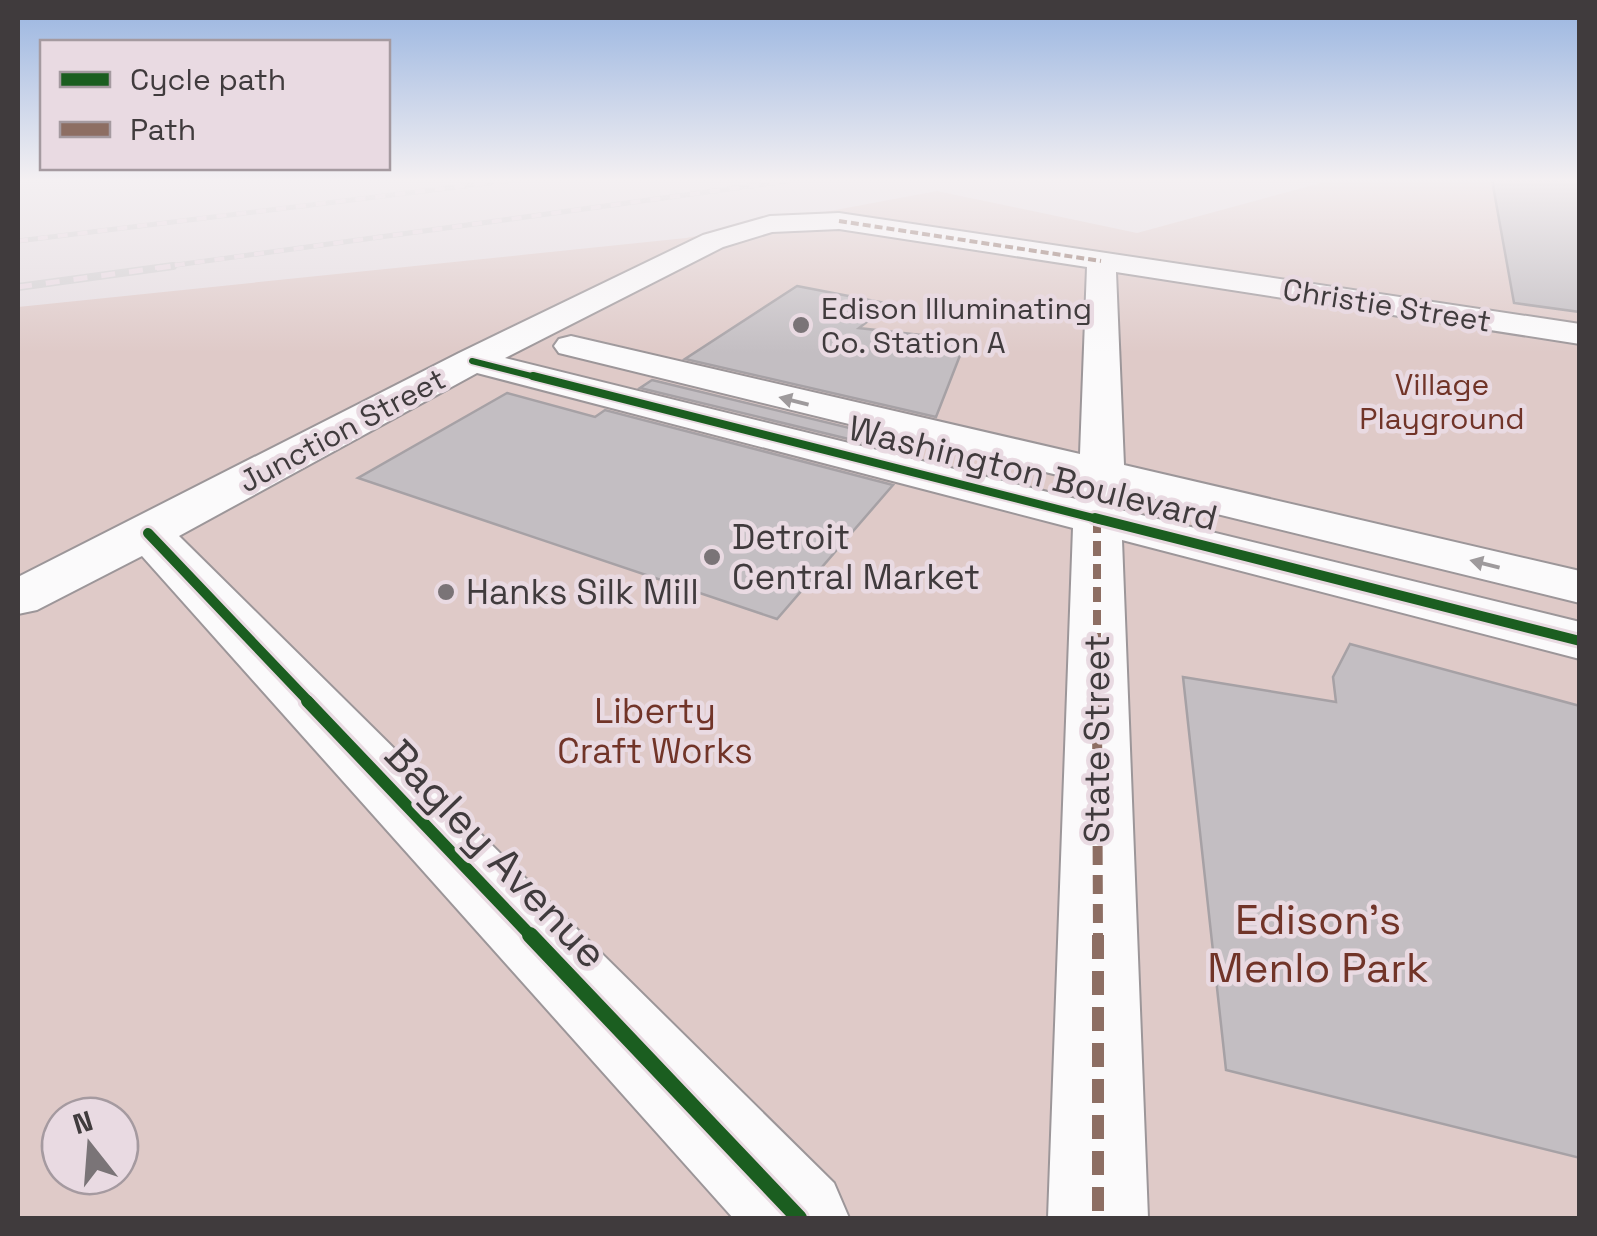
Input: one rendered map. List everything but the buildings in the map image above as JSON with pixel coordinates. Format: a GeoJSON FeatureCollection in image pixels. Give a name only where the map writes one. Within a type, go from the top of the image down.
{"type":"FeatureCollection","features":[{"type":"Feature","properties":{"kind":"street","name":"Junction Street"},"geometry":{"type":"LineString","coordinates":[[18,598],[472,360],[723,238]]}},
{"type":"Feature","properties":{"kind":"street","name":"Christie Street"},"geometry":{"type":"LineString","coordinates":[[948,238],[1580,334]]}},
{"type":"Feature","properties":{"kind":"street","name":"State Street"},"geometry":{"type":"LineString","coordinates":[[1098,1218],[1101,261]]}},
{"type":"Feature","properties":{"kind":"street","name":"Washington Boulevard"},"geometry":{"type":"LineString","coordinates":[[525,335],[914,430],[1099,493],[1580,641]]}},
{"type":"Feature","properties":{"kind":"street","name":"Washington Boulevard"},"geometry":{"type":"LineString","coordinates":[[472,360],[1099,493],[1580,586]]}},
{"type":"Feature","properties":{"kind":"street","name":"Bagley Avenue"},"geometry":{"type":"LineString","coordinates":[[148,533],[799,1218]]}},
{"type":"Feature","properties":{"kind":"green space","name":"Liberty Craft Works"},"geometry":{"type":"Polygon","coordinates":[[[688,238],[1579,238],[1579,1218],[18,1218],[18,307],[688,238]]]}},
{"type":"Feature","properties":{"kind":"railway"},"geometry":{"type":"LineString","coordinates":[[18,241],[45,238]]}},
{"type":"Feature","properties":{"kind":"railway"},"geometry":{"type":"LineString","coordinates":[[155,268],[375,238]]}},
{"type":"Feature","properties":{"kind":"railway"},"geometry":{"type":"LineString","coordinates":[[18,287],[173,266]]}},
{"type":"Feature","properties":{"kind":"marked path"},"geometry":{"type":"LineString","coordinates":[[948,238],[1101,261]]}},
{"type":"Feature","properties":{"kind":"marked path"},"geometry":{"type":"LineString","coordinates":[[1097,516],[1098,1218]]}},
{"type":"Feature","properties":{"kind":"cycle path"},"geometry":{"type":"LineString","coordinates":[[472,361],[1580,641]]}},
{"type":"Feature","properties":{"kind":"cycle path"},"geometry":{"type":"LineString","coordinates":[[148,533],[799,1218]]}},
{"type":"Feature","properties":{"kind":"place","name":"Edison Illuminating Co. Station A"},"geometry":{"type":"Point","coordinates":[801,325]}},
{"type":"Feature","properties":{"kind":"place","name":"Detroit Central Market"},"geometry":{"type":"Point","coordinates":[712,557]}},
{"type":"Feature","properties":{"kind":"place","name":"Hanks Silk Mill"},"geometry":{"type":"Point","coordinates":[446,592]}},
{"type":"Feature","properties":{"kind":"park label","name":"Village Playground"},"geometry":{"type":"Point","coordinates":[1442,401]}},
{"type":"Feature","properties":{"kind":"park label","name":"Edison's Menlo Park"},"geometry":{"type":"Point","coordinates":[1318,943]}}]}
